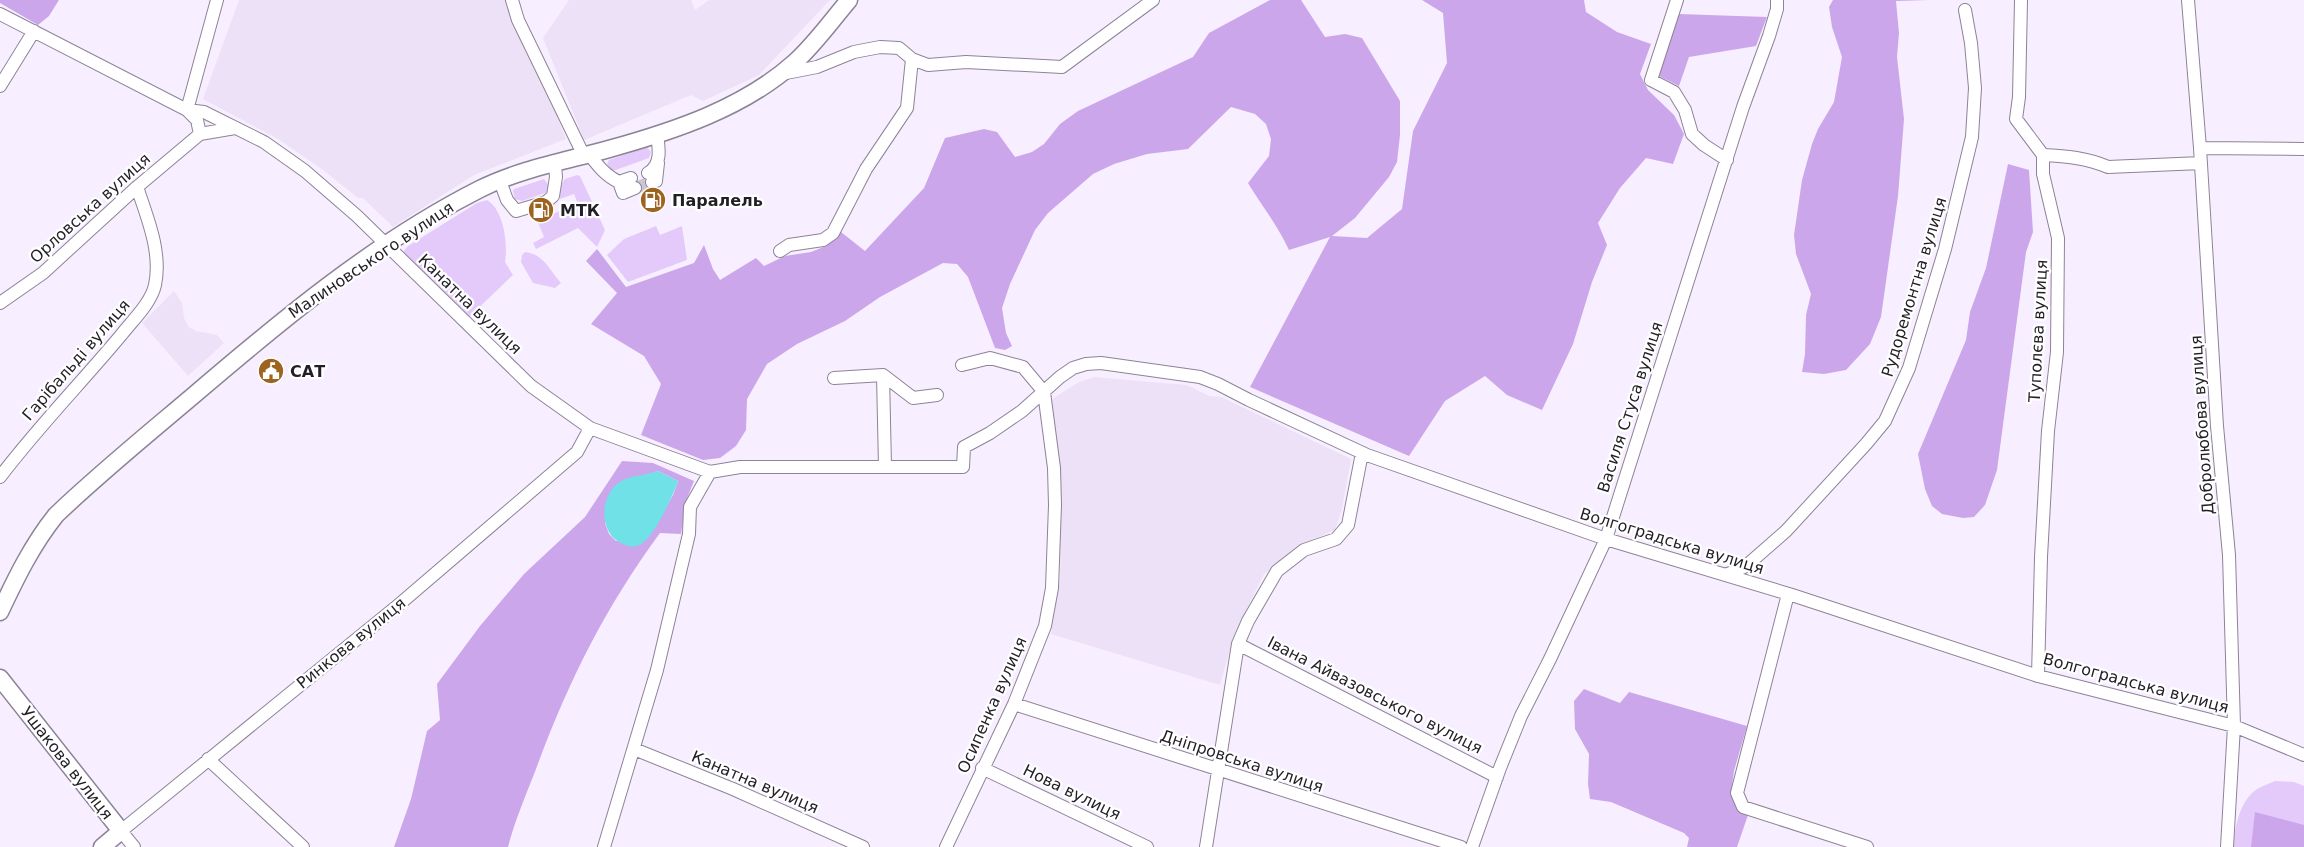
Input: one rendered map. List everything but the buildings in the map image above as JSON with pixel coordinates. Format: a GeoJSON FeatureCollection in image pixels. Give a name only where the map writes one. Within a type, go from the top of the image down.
{"type":"FeatureCollection","features":[{"type":"Feature","properties":{"kind":"main road","name":"Малиновського вулиця"},"geometry":{"type":"LineString","coordinates":[[0,612],[26,559],[40,535],[56,515],[279,322],[386,246],[469,195],[500,181],[657,135],[728,106],[780,74],[797,60],[849,0]]}},
{"type":"Feature","properties":{"kind":"main road","name":"Ушакова вулиця"},"geometry":{"type":"LineString","coordinates":[[0,678],[121,831]]}},
{"type":"Feature","properties":{"kind":"main road","name":"Ринкова вулиця"},"geometry":{"type":"LineString","coordinates":[[102,847],[121,831]]}},
{"type":"Feature","properties":{"kind":"street"},"geometry":{"type":"LineString","coordinates":[[217,0],[187,110],[197,120],[200,134],[235,128]]}},
{"type":"Feature","properties":{"kind":"street"},"geometry":{"type":"LineString","coordinates":[[512,0],[518,20],[586,155],[599,168],[629,183]]}},
{"type":"Feature","properties":{"kind":"street"},"geometry":{"type":"LineString","coordinates":[[780,74],[817,67],[854,52],[880,47],[899,48],[912,59],[928,65],[966,62],[1062,67],[1153,0]]}},
{"type":"Feature","properties":{"kind":"street"},"geometry":{"type":"LineString","coordinates":[[1677,0],[1651,80],[1674,92],[1685,110],[1692,134],[1704,146],[1727,160]]}},
{"type":"Feature","properties":{"kind":"street","name":"Василя Стуса вулиця"},"geometry":{"type":"LineString","coordinates":[[1472,847],[1521,716],[1606,539],[1777,9],[1777,0]]}},
{"type":"Feature","properties":{"kind":"street"},"geometry":{"type":"LineString","coordinates":[[2021,0],[2019,97],[2016,119],[2043,155],[2065,156],[2108,167],[2201,164]]}},
{"type":"Feature","properties":{"kind":"street","name":"Добролюбова вулиця"},"geometry":{"type":"LineString","coordinates":[[2188,0],[2200,148],[2217,426],[2229,555],[2234,726],[2227,847]]}},
{"type":"Feature","properties":{"kind":"street","name":"Рудоремонтна вулиця"},"geometry":{"type":"LineString","coordinates":[[1726,575],[1746,566],[1786,531],[1866,444],[1885,421],[1909,369],[1945,249],[1972,137],[1975,88],[1965,10]]}},
{"type":"Feature","properties":{"kind":"street","name":"Канатна вулиця"},"geometry":{"type":"LineString","coordinates":[[0,14],[187,110],[204,112],[264,142],[339,200],[531,386],[590,428],[710,472],[740,467],[963,467],[964,447],[990,434],[1044,392]]}},
{"type":"Feature","properties":{"kind":"street"},"geometry":{"type":"LineString","coordinates":[[0,86],[34,30]]}},
{"type":"Feature","properties":{"kind":"street"},"geometry":{"type":"LineString","coordinates":[[780,251],[789,245],[823,240],[833,232],[866,169],[907,108],[912,59]]}},
{"type":"Feature","properties":{"kind":"street","name":"Орловська вулиця"},"geometry":{"type":"LineString","coordinates":[[0,303],[43,273],[137,187],[200,134]]}},
{"type":"Feature","properties":{"kind":"street"},"geometry":{"type":"LineString","coordinates":[[650,177],[658,160],[657,135]]}},
{"type":"Feature","properties":{"kind":"street"},"geometry":{"type":"LineString","coordinates":[[2200,148],[2304,149]]}},
{"type":"Feature","properties":{"kind":"street","name":"Туполєва вулиця"},"geometry":{"type":"LineString","coordinates":[[2038,676],[2041,557],[2048,431],[2057,352],[2058,303],[2058,238],[2043,174],[2043,155]]}},
{"type":"Feature","properties":{"kind":"street"},"geometry":{"type":"LineString","coordinates":[[500,181],[507,200],[516,211],[546,202],[553,196],[556,177],[555,164]]}},
{"type":"Feature","properties":{"kind":"street","name":"Гарібальді вулиця"},"geometry":{"type":"LineString","coordinates":[[0,477],[28,440],[91,372],[148,300],[155,285],[156,255],[137,187]]}},
{"type":"Feature","properties":{"kind":"street"},"geometry":{"type":"LineString","coordinates":[[962,365],[990,358],[1023,368],[1044,392]]}},
{"type":"Feature","properties":{"kind":"street","name":"Волгоградська вулиця"},"geometry":{"type":"LineString","coordinates":[[1044,392],[1073,368],[1086,364],[1101,363],[1200,377],[1362,453],[1606,539],[1788,594],[2038,676],[2234,726],[2304,755]]}},
{"type":"Feature","properties":{"kind":"street"},"geometry":{"type":"LineString","coordinates":[[834,378],[883,375],[913,398],[937,396]]}},
{"type":"Feature","properties":{"kind":"street"},"geometry":{"type":"LineString","coordinates":[[883,375],[885,467]]}},
{"type":"Feature","properties":{"kind":"street","name":"Осипенка вулиця"},"geometry":{"type":"LineString","coordinates":[[946,847],[1014,704],[1045,626],[1052,588],[1054,468],[1044,392]]}},
{"type":"Feature","properties":{"kind":"street","name":"Ринкова вулиця"},"geometry":{"type":"LineString","coordinates":[[121,831],[395,608],[577,452],[590,428]]}},
{"type":"Feature","properties":{"kind":"street"},"geometry":{"type":"LineString","coordinates":[[1206,847],[1238,644],[1248,621],[1277,571],[1304,550],[1336,539],[1348,525],[1362,453]]}},
{"type":"Feature","properties":{"kind":"street"},"geometry":{"type":"LineString","coordinates":[[604,847],[657,670],[689,534],[690,507],[710,472]]}},
{"type":"Feature","properties":{"kind":"street"},"geometry":{"type":"LineString","coordinates":[[1788,594],[1737,793],[1743,807],[1867,847]]}},
{"type":"Feature","properties":{"kind":"street","name":"Івана Айвазовського вулиця"},"geometry":{"type":"LineString","coordinates":[[1238,644],[1497,777]]}},
{"type":"Feature","properties":{"kind":"street","name":"Дніпровська вулиця"},"geometry":{"type":"LineString","coordinates":[[1014,704],[1461,847]]}},
{"type":"Feature","properties":{"kind":"street","name":"Канатна вулиця"},"geometry":{"type":"LineString","coordinates":[[634,749],[733,789],[863,847]]}},
{"type":"Feature","properties":{"kind":"street"},"geometry":{"type":"LineString","coordinates":[[208,759],[303,847]]}},
{"type":"Feature","properties":{"kind":"street","name":"Нова вулиця"},"geometry":{"type":"LineString","coordinates":[[982,768],[1147,847]]}},
{"type":"Feature","properties":{"kind":"street","name":"Ушакова вулиця"},"geometry":{"type":"LineString","coordinates":[[121,831],[134,847]]}},
{"type":"Feature","properties":{"kind":"shaded area"},"geometry":{"type":"Polygon","coordinates":[[[0,0],[59,0],[49,16],[38,25],[0,3],[0,0]]]}},
{"type":"Feature","properties":{"kind":"shaded area"},"geometry":{"type":"Polygon","coordinates":[[[239,0],[506,0],[529,55],[538,67],[566,139],[474,175],[393,227],[363,198],[358,198],[278,139],[203,99],[239,0]]]}},
{"type":"Feature","properties":{"kind":"shaded area"},"geometry":{"type":"Polygon","coordinates":[[[569,0],[691,0],[695,10],[709,0],[830,0],[759,75],[703,101],[691,95],[584,140],[543,38],[569,0]]]}},
{"type":"Feature","properties":{"kind":"shaded area"},"geometry":{"type":"Polygon","coordinates":[[[1270,0],[1301,0],[1325,37],[1345,34],[1362,38],[1400,101],[1397,162],[1389,177],[1355,218],[1332,236],[1367,238],[1402,209],[1413,131],[1447,63],[1443,13],[1422,0],[1584,0],[1586,12],[1617,32],[1651,44],[1640,74],[1648,90],[1674,115],[1684,134],[1673,164],[1646,158],[1620,188],[1598,223],[1607,245],[1592,282],[1573,344],[1542,410],[1507,395],[1485,376],[1445,401],[1409,456],[1250,387],[1330,237],[1289,250],[1248,183],[1269,156],[1271,139],[1266,124],[1255,114],[1231,107],[1188,149],[1147,154],[1114,164],[1093,174],[1048,213],[1035,230],[1010,284],[1002,308],[1006,333],[1012,346],[1005,350],[995,348],[968,277],[957,264],[943,263],[880,297],[845,321],[797,344],[767,364],[747,399],[746,430],[736,446],[720,458],[703,460],[641,435],[661,384],[644,356],[591,324],[617,293],[586,261],[597,249],[626,287],[694,263],[704,245],[720,280],[756,258],[764,266],[785,256],[811,252],[826,246],[841,232],[865,251],[924,188],[945,138],[984,129],[997,132],[1015,157],[1032,152],[1044,144],[1060,124],[1078,111],[1193,57],[1209,33],[1270,0]]]}},
{"type":"Feature","properties":{"kind":"shaded area"},"geometry":{"type":"Polygon","coordinates":[[[1833,0],[1928,0],[1896,1],[1899,33],[1897,57],[1904,119],[1898,196],[1881,317],[1870,344],[1846,370],[1824,374],[1802,372],[1806,315],[1811,294],[1796,254],[1794,235],[1802,180],[1818,129],[1834,102],[1842,57],[1832,27],[1829,7],[1833,0]]]}},
{"type":"Feature","properties":{"kind":"shaded area"},"geometry":{"type":"Polygon","coordinates":[[[1679,14],[1767,17],[1756,46],[1689,57],[1679,86],[1657,75],[1679,14]]]}},
{"type":"Feature","properties":{"kind":"shaded area"},"geometry":{"type":"Polygon","coordinates":[[[647,147],[651,152],[649,158],[613,171],[607,164],[609,160],[647,147]]]}},
{"type":"Feature","properties":{"kind":"shaded area"},"geometry":{"type":"Polygon","coordinates":[[[2008,164],[2029,170],[2033,232],[2026,252],[1997,470],[1985,505],[1974,517],[1963,518],[1942,514],[1932,506],[1925,489],[1918,454],[1966,340],[1970,312],[1986,268],[2008,164]]]}},
{"type":"Feature","properties":{"kind":"shaded area"},"geometry":{"type":"Polygon","coordinates":[[[580,176],[605,230],[597,247],[578,228],[536,249],[533,243],[544,237],[537,220],[578,204],[574,194],[560,199],[559,188],[565,179],[580,176]]]}},
{"type":"Feature","properties":{"kind":"shaded area"},"geometry":{"type":"Polygon","coordinates":[[[544,179],[550,187],[548,192],[522,201],[515,199],[514,189],[544,179]]]}},
{"type":"Feature","properties":{"kind":"shaded area"},"geometry":{"type":"Polygon","coordinates":[[[487,200],[493,205],[501,219],[506,246],[505,262],[513,275],[466,320],[403,252],[408,246],[477,203],[487,200]]]}},
{"type":"Feature","properties":{"kind":"shaded area"},"geometry":{"type":"Polygon","coordinates":[[[656,226],[660,235],[682,226],[687,260],[628,282],[607,255],[624,239],[656,226]]]}},
{"type":"Feature","properties":{"kind":"shaded area"},"geometry":{"type":"Polygon","coordinates":[[[525,252],[532,253],[542,260],[561,283],[555,288],[533,283],[521,262],[525,252]]]}},
{"type":"Feature","properties":{"kind":"shaded area"},"geometry":{"type":"Polygon","coordinates":[[[174,291],[182,303],[184,318],[189,327],[196,331],[217,335],[224,343],[188,376],[142,323],[174,291]]]}},
{"type":"Feature","properties":{"kind":"shaded area"},"geometry":{"type":"Polygon","coordinates":[[[1094,377],[1187,385],[1209,396],[1221,397],[1351,459],[1342,509],[1335,530],[1302,544],[1264,574],[1230,650],[1220,685],[1051,634],[1060,579],[1061,508],[1059,464],[1051,400],[1077,383],[1094,377]]]}},
{"type":"Feature","properties":{"kind":"shaded area"},"geometry":{"type":"Polygon","coordinates":[[[622,461],[653,463],[694,481],[686,501],[681,534],[660,533],[622,589],[589,646],[548,737],[508,847],[394,847],[411,799],[427,731],[440,720],[437,684],[480,626],[524,574],[585,517],[622,461]],[[658,471],[647,475],[605,523],[609,534],[616,541],[650,535],[673,495],[678,481],[658,471]]]}},
{"type":"Feature","properties":{"kind":"shaded area"},"geometry":{"type":"Polygon","coordinates":[[[1584,689],[1620,703],[1629,692],[1747,726],[1734,771],[1731,793],[1738,811],[1748,815],[1737,847],[1687,847],[1689,838],[1684,833],[1611,802],[1590,799],[1589,754],[1575,729],[1574,701],[1584,689]]]}},
{"type":"Feature","properties":{"kind":"shaded area"},"geometry":{"type":"Polygon","coordinates":[[[2275,781],[2294,782],[2304,786],[2304,847],[2233,847],[2237,823],[2246,800],[2257,789],[2275,781]]]}},
{"type":"Feature","properties":{"kind":"shaded area"},"geometry":{"type":"Polygon","coordinates":[[[2255,812],[2304,825],[2304,847],[2251,847],[2255,812]]]}},
{"type":"Feature","properties":{"kind":"water"},"geometry":{"type":"Polygon","coordinates":[[[658,471],[678,481],[668,506],[646,540],[634,547],[623,544],[609,533],[606,525],[604,516],[607,498],[622,480],[658,471]]]}},
{"type":"Feature","properties":{"kind":"tunnel"},"geometry":{"type":"LineString","coordinates":[[635,188],[652,182]]}},
{"type":"Feature","properties":{"kind":"place","name":"Паралель"},"geometry":{"type":"Point","coordinates":[653,200]}},
{"type":"Feature","properties":{"kind":"place","name":"МТК"},"geometry":{"type":"Point","coordinates":[541,210]}},
{"type":"Feature","properties":{"kind":"place","name":"САТ"},"geometry":{"type":"Point","coordinates":[271,371]}}]}
